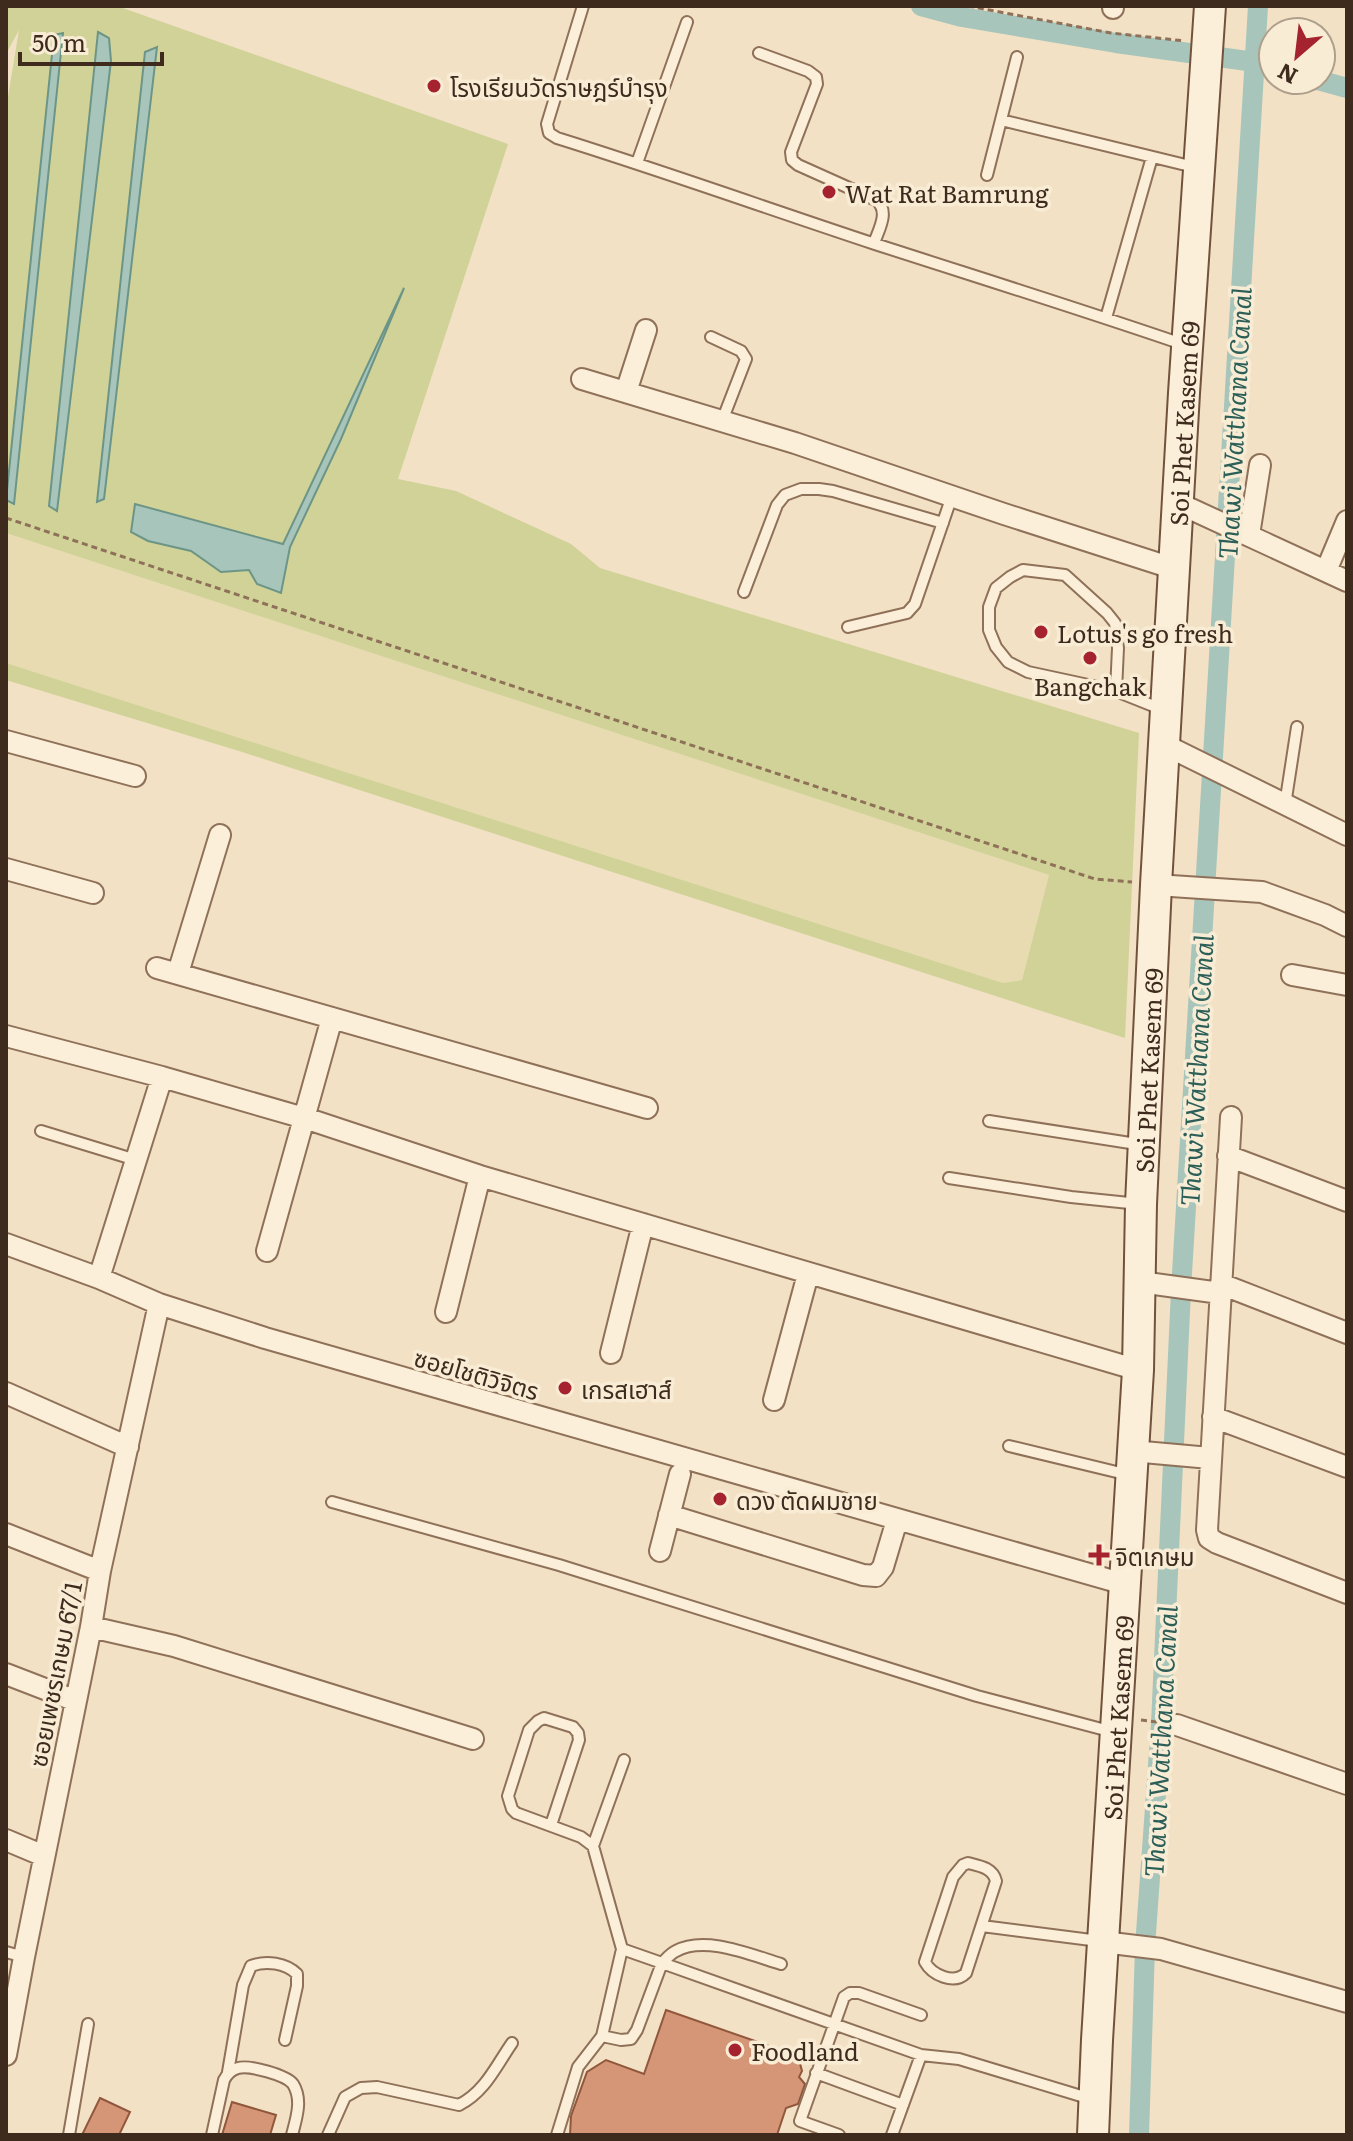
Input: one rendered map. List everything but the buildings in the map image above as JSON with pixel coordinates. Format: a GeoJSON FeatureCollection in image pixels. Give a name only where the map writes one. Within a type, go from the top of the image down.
{"type":"FeatureCollection","features":[{"type":"Feature","properties":{"kind":"main road","name":"Soi Phet Kasem 69"},"geometry":{"type":"LineString","coordinates":[[1093,2135],[1112,1943],[1128,1727],[1124,1584],[1137,1459],[1138,1370],[1148,1284],[1141,1204],[1167,886],[1173,750],[1167,711],[1175,569],[1188,507],[1188,346],[1210,10]]}},
{"type":"Feature","properties":{"kind":"street"},"geometry":{"type":"LineString","coordinates":[[626,392],[646,330]]}},
{"type":"Feature","properties":{"kind":"street"},"geometry":{"type":"LineString","coordinates":[[582,379],[795,443],[1175,569]]}},
{"type":"Feature","properties":{"kind":"street"},"geometry":{"type":"LineString","coordinates":[[1247,534],[1260,465]]}},
{"type":"Feature","properties":{"kind":"street"},"geometry":{"type":"LineString","coordinates":[[1188,507],[1347,581]]}},
{"type":"Feature","properties":{"kind":"street"},"geometry":{"type":"LineString","coordinates":[[1326,571],[1347,521]]}},
{"type":"Feature","properties":{"kind":"street"},"geometry":{"type":"LineString","coordinates":[[6,741],[135,776]]}},
{"type":"Feature","properties":{"kind":"street"},"geometry":{"type":"LineString","coordinates":[[1173,750],[1347,835]]}},
{"type":"Feature","properties":{"kind":"street"},"geometry":{"type":"LineString","coordinates":[[178,973],[220,835]]}},
{"type":"Feature","properties":{"kind":"street"},"geometry":{"type":"LineString","coordinates":[[6,869],[93,893]]}},
{"type":"Feature","properties":{"kind":"street"},"geometry":{"type":"LineString","coordinates":[[1167,886],[1262,892],[1347,926]]}},
{"type":"Feature","properties":{"kind":"street"},"geometry":{"type":"LineString","coordinates":[[157,968],[647,1108]]}},
{"type":"Feature","properties":{"kind":"street"},"geometry":{"type":"LineString","coordinates":[[1292,975],[1347,985]]}},
{"type":"Feature","properties":{"kind":"street"},"geometry":{"type":"LineString","coordinates":[[267,1251],[332,1018]]}},
{"type":"Feature","properties":{"kind":"street"},"geometry":{"type":"LineString","coordinates":[[6,1036],[305,1119],[480,1176],[1138,1370]]}},
{"type":"Feature","properties":{"kind":"street"},"geometry":{"type":"LineString","coordinates":[[99,1278],[162,1077]]}},
{"type":"Feature","properties":{"kind":"street"},"geometry":{"type":"LineString","coordinates":[[1231,1117],[1214,1289],[1213,1417],[1207,1530],[1209,1538],[1217,1543],[1347,1593]]}},
{"type":"Feature","properties":{"kind":"street"},"geometry":{"type":"LineString","coordinates":[[1228,1156],[1347,1201]]}},
{"type":"Feature","properties":{"kind":"street"},"geometry":{"type":"LineString","coordinates":[[446,1312],[480,1176]]}},
{"type":"Feature","properties":{"kind":"street"},"geometry":{"type":"LineString","coordinates":[[611,1353],[643,1224]]}},
{"type":"Feature","properties":{"kind":"street","name":"ซอยโชติวิจิตร"},"geometry":{"type":"LineString","coordinates":[[6,1244],[159,1304],[280,1343],[1124,1584]]}},
{"type":"Feature","properties":{"kind":"street"},"geometry":{"type":"LineString","coordinates":[[774,1400],[808,1274]]}},
{"type":"Feature","properties":{"kind":"street"},"geometry":{"type":"LineString","coordinates":[[1148,1284],[1214,1289],[1347,1333]]}},
{"type":"Feature","properties":{"kind":"street","name":"ซอยเพชรเกษม 67/1"},"geometry":{"type":"LineString","coordinates":[[6,2055],[15,1955],[44,1856],[100,1571],[159,1304]]}},
{"type":"Feature","properties":{"kind":"street"},"geometry":{"type":"LineString","coordinates":[[6,1393],[128,1447]]}},
{"type":"Feature","properties":{"kind":"street"},"geometry":{"type":"LineString","coordinates":[[1213,1417],[1347,1467]]}},
{"type":"Feature","properties":{"kind":"street"},"geometry":{"type":"LineString","coordinates":[[1137,1459],[1187,1455],[1210,1458]]}},
{"type":"Feature","properties":{"kind":"street"},"geometry":{"type":"LineString","coordinates":[[660,1551],[680,1474]]}},
{"type":"Feature","properties":{"kind":"street"},"geometry":{"type":"LineString","coordinates":[[669,1515],[863,1575],[876,1576],[883,1567],[897,1520]]}},
{"type":"Feature","properties":{"kind":"street"},"geometry":{"type":"LineString","coordinates":[[6,1534],[100,1571]]}},
{"type":"Feature","properties":{"kind":"street"},"geometry":{"type":"LineString","coordinates":[[91,1627],[174,1646],[473,1739]]}},
{"type":"Feature","properties":{"kind":"street"},"geometry":{"type":"LineString","coordinates":[[6,1674],[76,1701]]}},
{"type":"Feature","properties":{"kind":"street"},"geometry":{"type":"LineString","coordinates":[[1177,1725],[1347,1784]]}},
{"type":"Feature","properties":{"kind":"street"},"geometry":{"type":"LineString","coordinates":[[6,1840],[44,1856]]}},
{"type":"Feature","properties":{"kind":"street"},"geometry":{"type":"LineString","coordinates":[[1112,1943],[1161,1949],[1347,2002]]}},
{"type":"Feature","properties":{"kind":"lane"},"geometry":{"type":"LineString","coordinates":[[583,6],[547,124],[549,133],[557,138],[1188,346]]}},
{"type":"Feature","properties":{"kind":"lane"},"geometry":{"type":"LineString","coordinates":[[637,163],[687,22]]}},
{"type":"Feature","properties":{"kind":"lane"},"geometry":{"type":"LineString","coordinates":[[759,53],[808,71],[816,77],[817,84],[791,152],[792,160],[882,205],[884,213],[874,243]]}},
{"type":"Feature","properties":{"kind":"lane"},"geometry":{"type":"LineString","coordinates":[[987,175],[1017,57]]}},
{"type":"Feature","properties":{"kind":"lane"},"geometry":{"type":"LineString","coordinates":[[1001,120],[1200,169]]}},
{"type":"Feature","properties":{"kind":"lane"},"geometry":{"type":"LineString","coordinates":[[1106,318],[1152,157]]}},
{"type":"Feature","properties":{"kind":"lane"},"geometry":{"type":"LineString","coordinates":[[711,337],[741,351],[746,359],[722,421]]}},
{"type":"Feature","properties":{"kind":"lane"},"geometry":{"type":"LineString","coordinates":[[744,592],[777,505],[785,495],[801,489],[833,491],[943,523]]}},
{"type":"Feature","properties":{"kind":"lane"},"geometry":{"type":"LineString","coordinates":[[848,627],[907,613],[915,604],[952,496]]}},
{"type":"Feature","properties":{"kind":"lane"},"geometry":{"type":"LineString","coordinates":[[1116,691],[1118,648],[1115,623],[1065,575],[1023,570],[996,588],[989,607],[989,630],[996,647],[1008,662],[1028,672],[1116,691],[1167,711]]}},
{"type":"Feature","properties":{"kind":"lane"},"geometry":{"type":"LineString","coordinates":[[1285,805],[1297,727]]}},
{"type":"Feature","properties":{"kind":"lane"},"geometry":{"type":"LineString","coordinates":[[989,1121],[1145,1145]]}},
{"type":"Feature","properties":{"kind":"lane"},"geometry":{"type":"LineString","coordinates":[[41,1131],[136,1160]]}},
{"type":"Feature","properties":{"kind":"lane"},"geometry":{"type":"LineString","coordinates":[[949,1178],[1071,1197],[1141,1204]]}},
{"type":"Feature","properties":{"kind":"lane"},"geometry":{"type":"LineString","coordinates":[[1009,1446],[1137,1459]]}},
{"type":"Feature","properties":{"kind":"lane"},"geometry":{"type":"LineString","coordinates":[[332,1502],[559,1565],[977,1696],[1128,1727]]}},
{"type":"Feature","properties":{"kind":"lane"},"geometry":{"type":"LineString","coordinates":[[551,1825],[579,1740],[573,1727],[544,1718],[529,1730],[508,1796],[512,1809],[516,1813],[581,1837],[593,1846]]}},
{"type":"Feature","properties":{"kind":"lane"},"geometry":{"type":"LineString","coordinates":[[557,2135],[578,2067],[602,2036],[622,1949],[593,1846],[624,1760]]}},
{"type":"Feature","properties":{"kind":"lane"},"geometry":{"type":"LineString","coordinates":[[968,1863],[990,1870],[995,1875],[996,1881],[982,1926],[966,1973],[960,1978],[954,1980],[926,1966],[953,1877],[968,1863]]}},
{"type":"Feature","properties":{"kind":"lane"},"geometry":{"type":"LineString","coordinates":[[982,1926],[1112,1943]]}},
{"type":"Feature","properties":{"kind":"lane"},"geometry":{"type":"LineString","coordinates":[[602,2036],[631,2039],[662,1963],[675,1951],[693,1945],[715,1945],[781,1964]]}},
{"type":"Feature","properties":{"kind":"lane"},"geometry":{"type":"LineString","coordinates":[[622,1949],[921,2055],[959,2059],[1095,2100]]}},
{"type":"Feature","properties":{"kind":"lane"},"geometry":{"type":"LineString","coordinates":[[212,2135],[228,2072],[243,1985],[251,1966],[261,1962],[289,1967],[297,1974],[285,2040]]}},
{"type":"Feature","properties":{"kind":"lane"},"geometry":{"type":"LineString","coordinates":[[839,2135],[800,2121],[844,1997],[859,1993],[921,2015]]}},
{"type":"Feature","properties":{"kind":"lane"},"geometry":{"type":"LineString","coordinates":[[69,2135],[88,2024]]}},
{"type":"Feature","properties":{"kind":"lane"},"geometry":{"type":"LineString","coordinates":[[328,2135],[345,2097],[361,2088],[377,2087],[459,2105],[485,2085],[512,2043]]}},
{"type":"Feature","properties":{"kind":"lane"},"geometry":{"type":"LineString","coordinates":[[892,2135],[921,2055]]}},
{"type":"Feature","properties":{"kind":"lane"},"geometry":{"type":"LineString","coordinates":[[228,2072],[247,2068],[281,2075],[292,2082],[299,2108],[292,2135]]}},
{"type":"Feature","properties":{"kind":"lane"},"geometry":{"type":"LineString","coordinates":[[816,2073],[903,2105]]}},
{"type":"Feature","properties":{"kind":"path"},"geometry":{"type":"LineString","coordinates":[[968,6],[1111,33],[1189,41]]}},
{"type":"Feature","properties":{"kind":"path"},"geometry":{"type":"LineString","coordinates":[[6,518],[1095,879],[1167,886]]}},
{"type":"Feature","properties":{"kind":"path"},"geometry":{"type":"LineString","coordinates":[[1128,1727],[1177,1725]]}},
{"type":"Feature","properties":{"kind":"shaded area"},"geometry":{"type":"Polygon","coordinates":[[[6,533],[1049,875],[1022,980],[1003,983],[6,663],[6,533]]]}},
{"type":"Feature","properties":{"kind":"green space"},"geometry":{"type":"Polygon","coordinates":[[[6,6],[117,6],[508,144],[398,479],[456,491],[571,544],[600,568],[1139,733],[1125,1038],[239,751],[6,680],[6,663],[1003,983],[1022,980],[1049,875],[6,533],[6,109],[19,30],[6,54],[6,6]],[[63,33],[54,35],[7,500],[63,33]],[[98,33],[49,506],[56,510],[111,61],[109,38],[98,33]],[[157,48],[145,52],[97,502],[104,499],[157,48]],[[392,313],[283,544],[135,504],[148,541],[191,551],[221,572],[285,567],[290,547],[341,439],[392,313]]]}},
{"type":"Feature","properties":{"kind":"water"},"geometry":{"type":"Polygon","coordinates":[[[98,32],[109,38],[111,61],[57,511],[49,506],[98,32]]]}},
{"type":"Feature","properties":{"kind":"water"},"geometry":{"type":"Polygon","coordinates":[[[63,33],[14,504],[6,500],[54,35],[63,33]]]}},
{"type":"Feature","properties":{"kind":"water"},"geometry":{"type":"Polygon","coordinates":[[[157,47],[104,499],[97,502],[145,52],[157,47]]]}},
{"type":"Feature","properties":{"kind":"water"},"geometry":{"type":"Polygon","coordinates":[[[404,288],[341,439],[290,547],[281,593],[257,584],[249,570],[221,572],[191,551],[148,541],[131,532],[135,504],[283,544],[404,288]]]}},
{"type":"Feature","properties":{"kind":"waterway"},"geometry":{"type":"LineString","coordinates":[[921,6],[962,17],[1116,43],[1257,63]]}},
{"type":"Feature","properties":{"kind":"waterway","name":"Thawi Watthana Canal"},"geometry":{"type":"LineString","coordinates":[[1139,2135],[1145,1947],[1161,1724],[1181,1290],[1258,6]]}},
{"type":"Feature","properties":{"kind":"waterway"},"geometry":{"type":"LineString","coordinates":[[1337,85],[1347,88]]}},
{"type":"Feature","properties":{"kind":"place","name":"โรงเรียนวัดราษฎร์บำรุง"},"geometry":{"type":"Point","coordinates":[434,86]}},
{"type":"Feature","properties":{"kind":"place","name":"Wat Rat Bamrung"},"geometry":{"type":"Point","coordinates":[829,192]}},
{"type":"Feature","properties":{"kind":"place","name":"Lotus's go fresh"},"geometry":{"type":"Point","coordinates":[1041,632]}},
{"type":"Feature","properties":{"kind":"place","name":"Bangchak"},"geometry":{"type":"Point","coordinates":[1090,658]}},
{"type":"Feature","properties":{"kind":"place","name":"เกรสเฮาส์"},"geometry":{"type":"Point","coordinates":[565,1388]}},
{"type":"Feature","properties":{"kind":"place","name":"ดวง ตัดผมชาย"},"geometry":{"type":"Point","coordinates":[720,1499]}},
{"type":"Feature","properties":{"kind":"place","name":"จิตเกษม"},"geometry":{"type":"Point","coordinates":[1099,1555]}},
{"type":"Feature","properties":{"kind":"place","name":"Foodland"},"geometry":{"type":"Point","coordinates":[735,2050]}}]}
